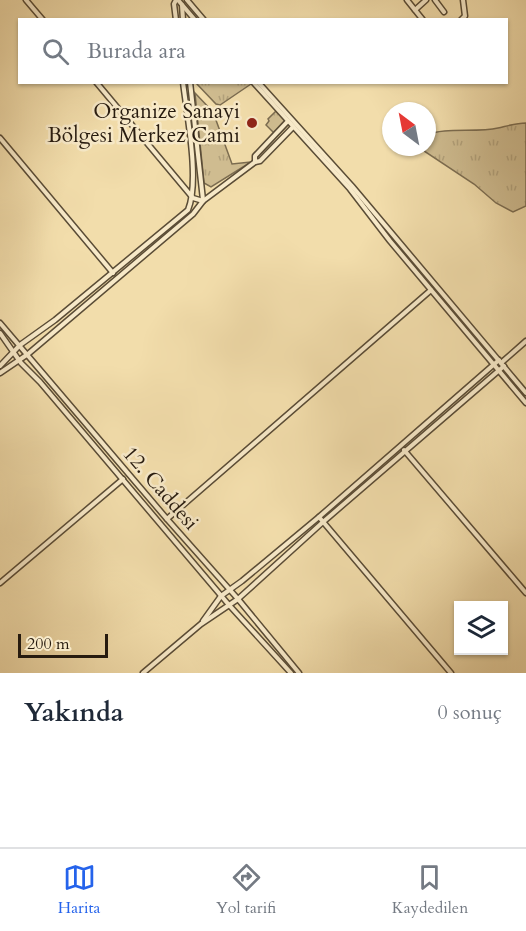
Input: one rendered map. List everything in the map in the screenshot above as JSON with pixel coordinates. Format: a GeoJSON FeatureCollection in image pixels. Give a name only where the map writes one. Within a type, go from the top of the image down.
{"type":"FeatureCollection","features":[{"type":"Feature","properties":{"kind":"street"},"geometry":{"type":"LineString","coordinates":[[26,0],[41,18]]}},
{"type":"Feature","properties":{"kind":"street"},"geometry":{"type":"LineString","coordinates":[[187,0],[202,18]]}},
{"type":"Feature","properties":{"kind":"street"},"geometry":{"type":"LineString","coordinates":[[407,0],[421,18]]}},
{"type":"Feature","properties":{"kind":"street"},"geometry":{"type":"LineString","coordinates":[[415,10],[426,0]]}},
{"type":"Feature","properties":{"kind":"street"},"geometry":{"type":"LineString","coordinates":[[435,0],[444,12]]}},
{"type":"Feature","properties":{"kind":"street"},"geometry":{"type":"LineString","coordinates":[[463,0],[465,16],[463,18]]}},
{"type":"Feature","properties":{"kind":"street"},"geometry":{"type":"LineString","coordinates":[[176,18],[174,4],[178,1]]}},
{"type":"Feature","properties":{"kind":"street"},"geometry":{"type":"LineString","coordinates":[[178,1],[182,18]]}},
{"type":"Feature","properties":{"kind":"street"},"geometry":{"type":"LineString","coordinates":[[178,1],[193,18]]}},
{"type":"Feature","properties":{"kind":"street"},"geometry":{"type":"LineString","coordinates":[[98,84],[193,198],[203,201]]}},
{"type":"Feature","properties":{"kind":"street"},"geometry":{"type":"LineString","coordinates":[[0,366],[20,345],[55,320],[189,210],[193,198],[194,178],[183,84]]}},
{"type":"Feature","properties":{"kind":"street"},"geometry":{"type":"LineString","coordinates":[[190,84],[203,201]]}},
{"type":"Feature","properties":{"kind":"street"},"geometry":{"type":"LineString","coordinates":[[255,84],[350,189],[390,241],[526,403]]}},
{"type":"Feature","properties":{"kind":"street"},"geometry":{"type":"LineString","coordinates":[[260,84],[352,186],[526,393]]}},
{"type":"Feature","properties":{"kind":"street"},"geometry":{"type":"LineString","coordinates":[[255,162],[255,156],[288,121]]}},
{"type":"Feature","properties":{"kind":"street"},"geometry":{"type":"LineString","coordinates":[[0,373],[20,361],[193,214],[203,201],[255,162],[260,161],[293,127]]}},
{"type":"Feature","properties":{"kind":"street"},"geometry":{"type":"LineString","coordinates":[[0,138],[117,278]]}},
{"type":"Feature","properties":{"kind":"street"},"geometry":{"type":"LineString","coordinates":[[167,519],[431,290]]}},
{"type":"Feature","properties":{"kind":"street","name":"12. Caddesi"},"geometry":{"type":"LineString","coordinates":[[0,323],[299,673]]}},
{"type":"Feature","properties":{"kind":"street","name":"12. Caddesi"},"geometry":{"type":"LineString","coordinates":[[0,333],[12,352],[221,596],[291,673]]}},
{"type":"Feature","properties":{"kind":"street"},"geometry":{"type":"LineString","coordinates":[[201,624],[221,596],[229,589],[242,581],[319,517],[493,365],[501,363],[526,341]]}},
{"type":"Feature","properties":{"kind":"street"},"geometry":{"type":"LineString","coordinates":[[143,673],[201,624],[238,599],[323,522],[498,371],[501,363]]}},
{"type":"Feature","properties":{"kind":"street"},"geometry":{"type":"LineString","coordinates":[[400,445],[526,594]]}},
{"type":"Feature","properties":{"kind":"street"},"geometry":{"type":"LineString","coordinates":[[0,583],[123,479]]}},
{"type":"Feature","properties":{"kind":"street"},"geometry":{"type":"LineString","coordinates":[[319,517],[451,673]]}},
{"type":"Feature","properties":{"kind":"green space"},"geometry":{"type":"Polygon","coordinates":[[[197,84],[251,84],[220,105],[216,104],[197,84]]]}},
{"type":"Feature","properties":{"kind":"green space"},"geometry":{"type":"Polygon","coordinates":[[[195,93],[213,112],[232,164],[251,162],[211,187],[204,183],[195,93]]]}},
{"type":"Feature","properties":{"kind":"green space"},"geometry":{"type":"Polygon","coordinates":[[[276,111],[286,121],[274,133],[266,125],[268,119],[276,111]]]}},
{"type":"Feature","properties":{"kind":"green space"},"geometry":{"type":"Polygon","coordinates":[[[526,123],[526,206],[513,212],[496,203],[474,184],[432,156],[436,156],[436,133],[490,129],[526,123]]]}},
{"type":"Feature","properties":{"kind":"place","name":"Organize Sanayi Bölgesi Merkez Cami"},"geometry":{"type":"Point","coordinates":[252,123]}}]}
